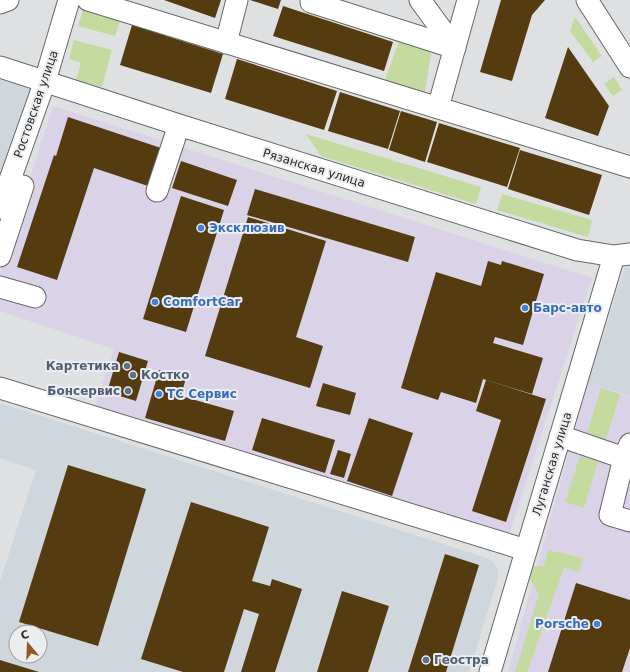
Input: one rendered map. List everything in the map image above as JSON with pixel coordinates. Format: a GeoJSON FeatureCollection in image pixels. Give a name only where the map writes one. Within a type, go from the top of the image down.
{"type":"FeatureCollection","features":[{"type":"Feature","properties":{"kind":"street"},"geometry":{"type":"LineString","coordinates":[[0,3],[8,0]]}},
{"type":"Feature","properties":{"kind":"street","name":"Ростовская улица"},"geometry":{"type":"LineString","coordinates":[[0,208],[45,81],[70,0]]}},
{"type":"Feature","properties":{"kind":"street"},"geometry":{"type":"LineString","coordinates":[[88,0],[630,167]]}},
{"type":"Feature","properties":{"kind":"street"},"geometry":{"type":"LineString","coordinates":[[226,43],[237,0]]}},
{"type":"Feature","properties":{"kind":"street"},"geometry":{"type":"LineString","coordinates":[[311,0],[311,2],[455,48]]}},
{"type":"Feature","properties":{"kind":"street"},"geometry":{"type":"LineString","coordinates":[[420,0],[455,48]]}},
{"type":"Feature","properties":{"kind":"street"},"geometry":{"type":"LineString","coordinates":[[438,108],[468,0]]}},
{"type":"Feature","properties":{"kind":"street"},"geometry":{"type":"LineString","coordinates":[[587,0],[630,67]]}},
{"type":"Feature","properties":{"kind":"street","name":"Рязанская улица"},"geometry":{"type":"LineString","coordinates":[[0,67],[180,126],[577,250],[622,255]]}},
{"type":"Feature","properties":{"kind":"street"},"geometry":{"type":"LineString","coordinates":[[157,191],[180,126]]}},
{"type":"Feature","properties":{"kind":"street"},"geometry":{"type":"LineString","coordinates":[[0,256],[32,158]]}},
{"type":"Feature","properties":{"kind":"street","name":"Луганская улица"},"geometry":{"type":"LineString","coordinates":[[490,672],[560,436],[622,255]]}},
{"type":"Feature","properties":{"kind":"street"},"geometry":{"type":"LineString","coordinates":[[0,287],[35,297]]}},
{"type":"Feature","properties":{"kind":"street"},"geometry":{"type":"LineString","coordinates":[[0,388],[526,550]]}},
{"type":"Feature","properties":{"kind":"street"},"geometry":{"type":"LineString","coordinates":[[560,436],[627,451],[610,515],[630,521]]}},
{"type":"Feature","properties":{"kind":"shaded area"},"geometry":{"type":"Polygon","coordinates":[[[0,77],[33,87],[0,184],[0,77]]]}},
{"type":"Feature","properties":{"kind":"shaded area"},"geometry":{"type":"Polygon","coordinates":[[[53,106],[592,278],[509,535],[95,405],[114,349],[0,311],[0,272],[53,106]]]}},
{"type":"Feature","properties":{"kind":"shaded area"},"geometry":{"type":"Polygon","coordinates":[[[625,267],[630,268],[630,396],[588,382],[625,267]]]}},
{"type":"Feature","properties":{"kind":"shaded area"},"geometry":{"type":"Polygon","coordinates":[[[588,382],[630,397],[630,672],[508,672],[588,382]]]}},
{"type":"Feature","properties":{"kind":"shaded area"},"geometry":{"type":"Polygon","coordinates":[[[0,403],[487,558],[493,562],[498,570],[498,578],[469,672],[0,672],[0,581],[36,470],[0,458],[0,403]]]}},
{"type":"Feature","properties":{"kind":"green space"},"geometry":{"type":"Polygon","coordinates":[[[84,7],[121,17],[115,36],[78,26],[84,7]]]}},
{"type":"Feature","properties":{"kind":"green space"},"geometry":{"type":"Polygon","coordinates":[[[575,17],[602,56],[593,62],[570,31],[575,17]]]}},
{"type":"Feature","properties":{"kind":"green space"},"geometry":{"type":"Polygon","coordinates":[[[401,36],[432,46],[425,92],[385,80],[401,36]]]}},
{"type":"Feature","properties":{"kind":"green space"},"geometry":{"type":"Polygon","coordinates":[[[74,40],[112,50],[102,87],[76,80],[81,63],[69,59],[74,40]]]}},
{"type":"Feature","properties":{"kind":"green space"},"geometry":{"type":"Polygon","coordinates":[[[614,77],[622,90],[613,96],[604,84],[614,77]]]}},
{"type":"Feature","properties":{"kind":"green space"},"geometry":{"type":"Polygon","coordinates":[[[306,134],[481,187],[476,204],[321,156],[306,134]]]}},
{"type":"Feature","properties":{"kind":"green space"},"geometry":{"type":"Polygon","coordinates":[[[502,194],[592,220],[588,237],[497,210],[502,194]]]}},
{"type":"Feature","properties":{"kind":"green space"},"geometry":{"type":"Polygon","coordinates":[[[601,388],[620,394],[606,439],[587,433],[601,388]]]}},
{"type":"Feature","properties":{"kind":"green space"},"geometry":{"type":"Polygon","coordinates":[[[580,456],[598,462],[584,508],[565,502],[580,456]]]}},
{"type":"Feature","properties":{"kind":"green space"},"geometry":{"type":"Polygon","coordinates":[[[548,550],[583,558],[579,572],[564,568],[527,672],[515,672],[539,594],[528,576],[533,566],[544,566],[548,550]]]}},
{"type":"Feature","properties":{"kind":"building"},"geometry":{"type":"Polygon","coordinates":[[[164,0],[221,0],[215,18],[164,0]]]}},
{"type":"Feature","properties":{"kind":"building"},"geometry":{"type":"Polygon","coordinates":[[[250,0],[281,0],[278,9],[250,0]]]}},
{"type":"Feature","properties":{"kind":"building"},"geometry":{"type":"Polygon","coordinates":[[[501,0],[545,0],[532,15],[512,81],[480,72],[501,0]]]}},
{"type":"Feature","properties":{"kind":"building"},"geometry":{"type":"Polygon","coordinates":[[[283,6],[393,42],[384,71],[273,36],[283,6]]]}},
{"type":"Feature","properties":{"kind":"building"},"geometry":{"type":"Polygon","coordinates":[[[132,25],[223,54],[211,93],[120,65],[132,25]]]}},
{"type":"Feature","properties":{"kind":"building"},"geometry":{"type":"Polygon","coordinates":[[[568,47],[609,106],[598,136],[545,118],[568,47]]]}},
{"type":"Feature","properties":{"kind":"building"},"geometry":{"type":"Polygon","coordinates":[[[237,59],[337,91],[324,130],[225,99],[237,59]]]}},
{"type":"Feature","properties":{"kind":"building"},"geometry":{"type":"Polygon","coordinates":[[[340,92],[400,111],[388,149],[328,131],[340,92]]]}},
{"type":"Feature","properties":{"kind":"building"},"geometry":{"type":"Polygon","coordinates":[[[401,111],[437,122],[425,162],[389,150],[401,111]]]}},
{"type":"Feature","properties":{"kind":"building"},"geometry":{"type":"Polygon","coordinates":[[[68,117],[164,149],[151,187],[94,168],[57,280],[17,267],[68,117]]]}},
{"type":"Feature","properties":{"kind":"building"},"geometry":{"type":"Polygon","coordinates":[[[439,123],[520,148],[507,187],[427,162],[439,123]]]}},
{"type":"Feature","properties":{"kind":"building"},"geometry":{"type":"Polygon","coordinates":[[[520,150],[602,175],[589,215],[508,189],[520,150]]]}},
{"type":"Feature","properties":{"kind":"building"},"geometry":{"type":"Polygon","coordinates":[[[181,161],[237,180],[228,206],[172,188],[181,161]]]}},
{"type":"Feature","properties":{"kind":"building"},"geometry":{"type":"Polygon","coordinates":[[[255,189],[415,237],[408,262],[247,215],[255,189]]]}},
{"type":"Feature","properties":{"kind":"building"},"geometry":{"type":"Polygon","coordinates":[[[181,196],[224,210],[186,332],[143,319],[181,196]]]}},
{"type":"Feature","properties":{"kind":"building"},"geometry":{"type":"Polygon","coordinates":[[[248,217],[326,241],[296,337],[323,346],[310,388],[205,356],[248,217]]]}},
{"type":"Feature","properties":{"kind":"building"},"geometry":{"type":"Polygon","coordinates":[[[488,261],[501,265],[502,261],[544,274],[523,345],[495,337],[493,343],[543,358],[532,394],[483,379],[476,403],[441,392],[438,400],[401,388],[436,272],[481,286],[488,261]]]}},
{"type":"Feature","properties":{"kind":"building"},"geometry":{"type":"Polygon","coordinates":[[[119,352],[148,361],[136,401],[107,392],[119,352]]]}},
{"type":"Feature","properties":{"kind":"building"},"geometry":{"type":"Polygon","coordinates":[[[159,370],[186,378],[181,396],[234,411],[225,441],[145,418],[159,370]]]}},
{"type":"Feature","properties":{"kind":"building"},"geometry":{"type":"Polygon","coordinates":[[[486,380],[546,399],[506,522],[472,511],[501,420],[476,411],[486,380]]]}},
{"type":"Feature","properties":{"kind":"building"},"geometry":{"type":"Polygon","coordinates":[[[323,383],[356,393],[350,415],[316,406],[323,383]]]}},
{"type":"Feature","properties":{"kind":"building"},"geometry":{"type":"Polygon","coordinates":[[[262,418],[335,440],[325,473],[252,450],[262,418]]]}},
{"type":"Feature","properties":{"kind":"building"},"geometry":{"type":"Polygon","coordinates":[[[369,418],[413,433],[392,496],[347,481],[369,418]]]}},
{"type":"Feature","properties":{"kind":"building"},"geometry":{"type":"Polygon","coordinates":[[[338,450],[351,454],[344,478],[330,474],[338,450]]]}},
{"type":"Feature","properties":{"kind":"building"},"geometry":{"type":"Polygon","coordinates":[[[68,465],[146,489],[98,646],[48,631],[48,624],[26,624],[19,622],[68,465]]]}},
{"type":"Feature","properties":{"kind":"building"},"geometry":{"type":"Polygon","coordinates":[[[191,502],[269,527],[252,581],[270,586],[272,579],[302,589],[275,672],[241,672],[259,614],[244,609],[224,672],[183,672],[141,659],[191,502]]]}},
{"type":"Feature","properties":{"kind":"building"},"geometry":{"type":"Polygon","coordinates":[[[445,554],[479,565],[446,672],[408,672],[445,554]]]}},
{"type":"Feature","properties":{"kind":"building","name":"Porsche"},"geometry":{"type":"Polygon","coordinates":[[[576,583],[630,600],[630,648],[622,672],[548,672],[576,583]]]}},
{"type":"Feature","properties":{"kind":"building"},"geometry":{"type":"Polygon","coordinates":[[[342,591],[389,606],[368,672],[317,672],[342,591]]]}},
{"type":"Feature","properties":{"kind":"building"},"geometry":{"type":"Polygon","coordinates":[[[0,660],[8,662],[8,664],[13,664],[39,672],[0,672],[0,660]]]}},
{"type":"Feature","properties":{"kind":"place","name":"Эксклюзив"},"geometry":{"type":"Point","coordinates":[201,228]}},
{"type":"Feature","properties":{"kind":"place","name":"ComfortCar"},"geometry":{"type":"Point","coordinates":[155,302]}},
{"type":"Feature","properties":{"kind":"place","name":"Барс-авто"},"geometry":{"type":"Point","coordinates":[525,308]}},
{"type":"Feature","properties":{"kind":"place","name":"Картетика"},"geometry":{"type":"Point","coordinates":[127,366]}},
{"type":"Feature","properties":{"kind":"place","name":"Костко"},"geometry":{"type":"Point","coordinates":[133,375]}},
{"type":"Feature","properties":{"kind":"place","name":"Бонсервис"},"geometry":{"type":"Point","coordinates":[128,391]}},
{"type":"Feature","properties":{"kind":"place","name":"ТС Сервис"},"geometry":{"type":"Point","coordinates":[159,394]}},
{"type":"Feature","properties":{"kind":"place","name":"Porsche"},"geometry":{"type":"Point","coordinates":[597,624]}},
{"type":"Feature","properties":{"kind":"place","name":"Геостра"},"geometry":{"type":"Point","coordinates":[426,660]}}]}
